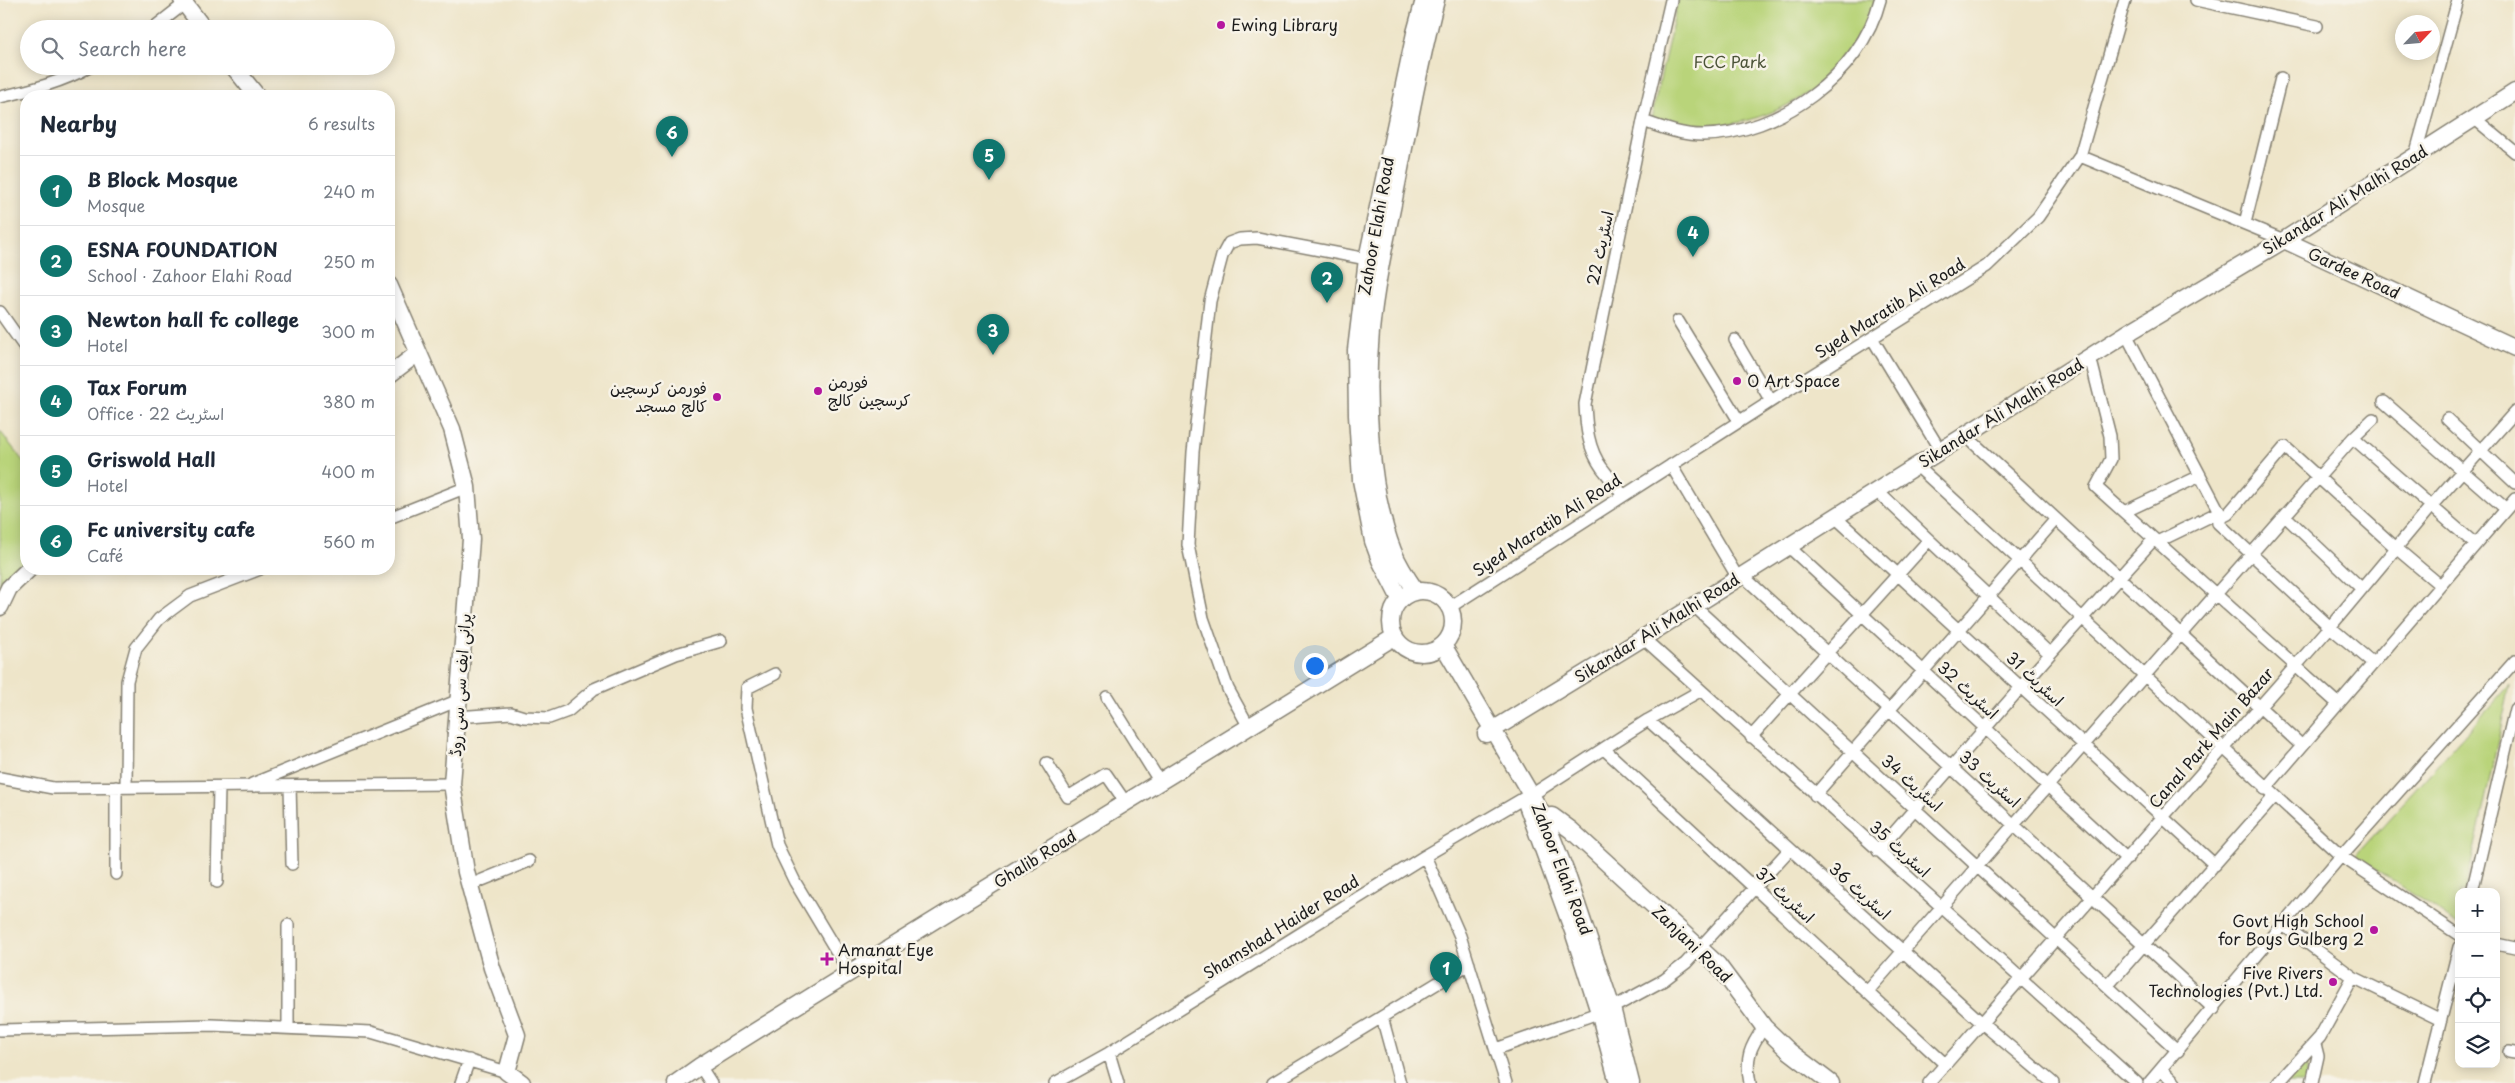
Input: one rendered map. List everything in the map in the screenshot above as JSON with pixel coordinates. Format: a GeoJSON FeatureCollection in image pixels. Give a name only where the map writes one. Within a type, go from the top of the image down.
{"type":"FeatureCollection","features":[{"type":"Feature","properties":{"kind":"street","name":"Zahoor Elahi Road"},"geometry":{"type":"LineString","coordinates":[[1400,599],[1380,560],[1373,541],[1361,480],[1356,350],[1374,260],[1414,33],[1424,0]]}},
{"type":"Feature","properties":{"kind":"street","name":"Zahoor Elahi Road"},"geometry":{"type":"LineString","coordinates":[[1416,591],[1393,552],[1383,517],[1375,474],[1370,404],[1371,331],[1374,260],[1436,0]]}},
{"type":"Feature","properties":{"kind":"street","name":"اسٹریٹ 22"},"geometry":{"type":"LineString","coordinates":[[1623,496],[1614,481],[1601,467],[1591,448],[1586,426],[1585,404],[1643,121],[1671,0]]}},
{"type":"Feature","properties":{"kind":"street"},"geometry":{"type":"LineString","coordinates":[[1643,121],[1678,133],[1703,135],[1753,127],[1776,117],[1813,96],[1849,59],[1876,13],[1880,0]]}},
{"type":"Feature","properties":{"kind":"street","name":"Syed Maratib Ali Road"},"geometry":{"type":"LineString","coordinates":[[1450,607],[1771,401],[1987,266],[2038,217],[2080,156],[2125,0]]}},
{"type":"Feature","properties":{"kind":"street"},"geometry":{"type":"LineString","coordinates":[[2196,0],[2317,26]]}},
{"type":"Feature","properties":{"kind":"street"},"geometry":{"type":"LineString","coordinates":[[2415,156],[2453,1]]}},
{"type":"Feature","properties":{"kind":"street"},"geometry":{"type":"LineString","coordinates":[[162,20],[183,2],[197,20]]}},
{"type":"Feature","properties":{"kind":"street"},"geometry":{"type":"LineString","coordinates":[[33,90],[74,75]]}},
{"type":"Feature","properties":{"kind":"street"},"geometry":{"type":"LineString","coordinates":[[240,75],[252,90]]}},
{"type":"Feature","properties":{"kind":"street"},"geometry":{"type":"LineString","coordinates":[[2245,223],[2280,78]]}},
{"type":"Feature","properties":{"kind":"street","name":"Sikandar Ali Malhi Road"},"geometry":{"type":"LineString","coordinates":[[1490,731],[1644,638],[1834,516],[2126,334],[2284,240],[2515,92]]}},
{"type":"Feature","properties":{"kind":"street"},"geometry":{"type":"LineString","coordinates":[[0,97],[20,93]]}},
{"type":"Feature","properties":{"kind":"street"},"geometry":{"type":"LineString","coordinates":[[2474,118],[2515,152]]}},
{"type":"Feature","properties":{"kind":"street","name":"Gardee Road"},"geometry":{"type":"LineString","coordinates":[[2080,156],[2284,240],[2515,348]]}},
{"type":"Feature","properties":{"kind":"street"},"geometry":{"type":"LineString","coordinates":[[1249,727],[1228,689],[1203,618],[1188,545],[1193,452],[1210,301],[1222,256],[1229,244],[1240,239],[1257,238],[1374,260]]}},
{"type":"Feature","properties":{"kind":"street","name":"پرانی ایف سی سی روڈ"},"geometry":{"type":"LineString","coordinates":[[395,298],[452,429],[467,487],[471,539],[452,784],[470,885],[492,968],[517,1035],[507,1072]]}},
{"type":"Feature","properties":{"kind":"street"},"geometry":{"type":"LineString","coordinates":[[0,312],[20,340]]}},
{"type":"Feature","properties":{"kind":"street"},"geometry":{"type":"LineString","coordinates":[[1678,321],[1738,422]]}},
{"type":"Feature","properties":{"kind":"street"},"geometry":{"type":"LineString","coordinates":[[2126,334],[2220,514],[2218,523],[2330,627],[2372,662]]}},
{"type":"Feature","properties":{"kind":"street"},"geometry":{"type":"LineString","coordinates":[[1872,338],[1940,450]]}},
{"type":"Feature","properties":{"kind":"street"},"geometry":{"type":"LineString","coordinates":[[1735,340],[1771,401]]}},
{"type":"Feature","properties":{"kind":"street"},"geometry":{"type":"LineString","coordinates":[[395,371],[418,353]]}},
{"type":"Feature","properties":{"kind":"street"},"geometry":{"type":"LineString","coordinates":[[2090,357],[2110,436],[2110,459],[2096,487],[2338,703]]}},
{"type":"Feature","properties":{"kind":"street"},"geometry":{"type":"LineString","coordinates":[[2384,402],[2506,509]]}},
{"type":"Feature","properties":{"kind":"street","name":"Canal Park Main Bazar"},"geometry":{"type":"LineString","coordinates":[[1929,1083],[2296,666],[2462,470],[2515,412]]}},
{"type":"Feature","properties":{"kind":"street"},"geometry":{"type":"LineString","coordinates":[[1867,992],[2251,554],[2373,419]]}},
{"type":"Feature","properties":{"kind":"street"},"geometry":{"type":"LineString","coordinates":[[2447,419],[2482,449],[2515,482]]}},
{"type":"Feature","properties":{"kind":"street"},"geometry":{"type":"LineString","coordinates":[[1965,435],[2302,746]]}},
{"type":"Feature","properties":{"kind":"street"},"geometry":{"type":"LineString","coordinates":[[2354,438],[2475,544]]}},
{"type":"Feature","properties":{"kind":"street"},"geometry":{"type":"LineString","coordinates":[[1878,851],[2082,618],[2156,541],[2220,514],[2228,514],[2285,447],[2396,548],[2440,584]]}},
{"type":"Feature","properties":{"kind":"street","name":"اسٹریٹ 33"},"geometry":{"type":"LineString","coordinates":[[1671,465],[1740,576],[2094,896],[2214,1009]]}},
{"type":"Feature","properties":{"kind":"street"},"geometry":{"type":"LineString","coordinates":[[1916,465],[2270,793],[2341,856],[2456,933]]}},
{"type":"Feature","properties":{"kind":"street"},"geometry":{"type":"LineString","coordinates":[[2124,512],[2200,476]]}},
{"type":"Feature","properties":{"kind":"street"},"geometry":{"type":"LineString","coordinates":[[395,516],[467,487]]}},
{"type":"Feature","properties":{"kind":"street"},"geometry":{"type":"LineString","coordinates":[[1876,490],[2050,654]]}},
{"type":"Feature","properties":{"kind":"street"},"geometry":{"type":"LineString","coordinates":[[2108,985],[2215,864],[2270,793],[2302,746],[2372,662],[2515,498]]}},
{"type":"Feature","properties":{"kind":"street","name":"اسٹریٹ 31"},"geometry":{"type":"LineString","coordinates":[[1834,516],[2020,688],[2215,864]]}},
{"type":"Feature","properties":{"kind":"street"},"geometry":{"type":"LineString","coordinates":[[2285,516],[2361,588]]}},
{"type":"Feature","properties":{"kind":"street"},"geometry":{"type":"LineString","coordinates":[[1815,795],[1922,670],[2056,519]]}},
{"type":"Feature","properties":{"kind":"street"},"geometry":{"type":"LineString","coordinates":[[1751,737],[1929,540]]}},
{"type":"Feature","properties":{"kind":"street","name":"اسٹریٹ 32"},"geometry":{"type":"LineString","coordinates":[[1788,546],[2127,859]]}},
{"type":"Feature","properties":{"kind":"street"},"geometry":{"type":"LineString","coordinates":[[0,607],[9,588],[23,575]]}},
{"type":"Feature","properties":{"kind":"street"},"geometry":{"type":"LineString","coordinates":[[116,874],[127,681],[136,648],[159,619],[190,596],[244,575]]}},
{"type":"Feature","properties":{"kind":"street"},"geometry":{"type":"LineString","coordinates":[[1416,591],[1435,593],[1450,607],[1453,627],[1439,648],[1417,653],[1400,644],[1394,637],[1391,617],[1400,599],[1416,591]]}},
{"type":"Feature","properties":{"kind":"street","name":"اسٹریٹ 34"},"geometry":{"type":"LineString","coordinates":[[1694,606],[2178,1051]]}},
{"type":"Feature","properties":{"kind":"street","name":"Ghalib Road"},"geometry":{"type":"LineString","coordinates":[[676,1083],[850,972],[965,903],[1394,637]]}},
{"type":"Feature","properties":{"kind":"street","name":"اسٹریٹ 35"},"geometry":{"type":"LineString","coordinates":[[1644,638],[1815,795],[2022,978],[2137,1083]]}},
{"type":"Feature","properties":{"kind":"street"},"geometry":{"type":"LineString","coordinates":[[457,717],[511,713],[524,717],[549,718],[568,711],[594,689],[676,654],[721,641]]}},
{"type":"Feature","properties":{"kind":"street","name":"Zahoor Elahi Road"},"geometry":{"type":"LineString","coordinates":[[1439,648],[1528,796],[1544,817],[1567,875],[1605,1010],[1618,1083]]}},
{"type":"Feature","properties":{"kind":"street"},"geometry":{"type":"LineString","coordinates":[[2150,1083],[2341,856],[2515,661]]}},
{"type":"Feature","properties":{"kind":"street"},"geometry":{"type":"LineString","coordinates":[[775,674],[747,688],[746,708],[776,845],[795,882],[850,972]]}},
{"type":"Feature","properties":{"kind":"street","name":"Shamshad Haider Road"},"geometry":{"type":"LineString","coordinates":[[1055,1083],[1109,1053],[1425,856],[1528,796],[1648,720],[1700,691]]}},
{"type":"Feature","properties":{"kind":"street"},"geometry":{"type":"LineString","coordinates":[[1107,697],[1160,782]]}},
{"type":"Feature","properties":{"kind":"street"},"geometry":{"type":"LineString","coordinates":[[245,787],[459,700]]}},
{"type":"Feature","properties":{"kind":"street"},"geometry":{"type":"LineString","coordinates":[[2473,888],[2515,709]]}},
{"type":"Feature","properties":{"kind":"street","name":"اسٹریٹ 36"},"geometry":{"type":"LineString","coordinates":[[1648,720],[1982,1023],[2053,1083]]}},
{"type":"Feature","properties":{"kind":"street","name":"اسٹریٹ 37"},"geometry":{"type":"LineString","coordinates":[[1604,749],[1945,1064]]}},
{"type":"Feature","properties":{"kind":"street"},"geometry":{"type":"LineString","coordinates":[[1048,762],[1068,797],[1106,774],[1126,803]]}},
{"type":"Feature","properties":{"kind":"street"},"geometry":{"type":"LineString","coordinates":[[0,778],[53,788],[452,784]]}},
{"type":"Feature","properties":{"kind":"street"},"geometry":{"type":"LineString","coordinates":[[290,786],[292,864]]}},
{"type":"Feature","properties":{"kind":"street"},"geometry":{"type":"LineString","coordinates":[[217,882],[219,787]]}},
{"type":"Feature","properties":{"kind":"street","name":"Zahoor Elahi Road"},"geometry":{"type":"LineString","coordinates":[[1528,796],[1547,856],[1631,1083]]}},
{"type":"Feature","properties":{"kind":"street","name":"Zanjani Road"},"geometry":{"type":"LineString","coordinates":[[1544,817],[1552,816],[1560,821],[1699,948],[1727,976],[1764,1027],[1789,1051],[1831,1083]]}},
{"type":"Feature","properties":{"kind":"street"},"geometry":{"type":"LineString","coordinates":[[1496,1049],[1605,1010],[1664,980],[1686,963],[1753,887],[1790,849]]}},
{"type":"Feature","properties":{"kind":"street"},"geometry":{"type":"LineString","coordinates":[[1425,856],[1460,936],[1506,1083]]}},
{"type":"Feature","properties":{"kind":"street"},"geometry":{"type":"LineString","coordinates":[[470,885],[530,861]]}},
{"type":"Feature","properties":{"kind":"street"},"geometry":{"type":"LineString","coordinates":[[288,925],[288,1028]]}},
{"type":"Feature","properties":{"kind":"street"},"geometry":{"type":"LineString","coordinates":[[2283,925],[2353,977],[2441,1020]]}},
{"type":"Feature","properties":{"kind":"street"},"geometry":{"type":"LineString","coordinates":[[2500,945],[2515,948]]}},
{"type":"Feature","properties":{"kind":"street"},"geometry":{"type":"LineString","coordinates":[[2425,1083],[2455,963]]}},
{"type":"Feature","properties":{"kind":"street"},"geometry":{"type":"LineString","coordinates":[[1273,1083],[1469,964]]}},
{"type":"Feature","properties":{"kind":"street"},"geometry":{"type":"LineString","coordinates":[[2278,1083],[2324,1032],[2353,977]]}},
{"type":"Feature","properties":{"kind":"street"},"geometry":{"type":"LineString","coordinates":[[1382,1017],[1400,1083]]}},
{"type":"Feature","properties":{"kind":"street"},"geometry":{"type":"LineString","coordinates":[[0,1030],[211,1025],[371,1032],[507,1072],[522,1083]]}},
{"type":"Feature","properties":{"kind":"street"},"geometry":{"type":"LineString","coordinates":[[1750,1083],[1748,1059],[1751,1044],[1764,1027]]}},
{"type":"Feature","properties":{"kind":"street"},"geometry":{"type":"LineString","coordinates":[[2312,1083],[2318,1056],[2314,1044]]}},
{"type":"Feature","properties":{"kind":"street"},"geometry":{"type":"LineString","coordinates":[[1109,1053],[1118,1083]]}},
{"type":"Feature","properties":{"kind":"street"},"geometry":{"type":"LineString","coordinates":[[461,1083],[469,1060]]}},
{"type":"Feature","properties":{"kind":"street"},"geometry":{"type":"LineString","coordinates":[[700,1066],[711,1083]]}},
{"type":"Feature","properties":{"kind":"street"},"geometry":{"type":"LineString","coordinates":[[2162,1069],[2174,1083]]}},
{"type":"Feature","properties":{"kind":"green space","name":"FCC Park"},"geometry":{"type":"Polygon","coordinates":[[[1678,0],[1876,0],[1863,30],[1846,57],[1825,79],[1801,97],[1774,111],[1745,121],[1713,126],[1681,127],[1651,119],[1678,0]]]}},
{"type":"Feature","properties":{"kind":"green space"},"geometry":{"type":"Polygon","coordinates":[[[0,431],[20,457],[20,571],[0,590],[0,431]]]}},
{"type":"Feature","properties":{"kind":"green space"},"geometry":{"type":"Polygon","coordinates":[[[2510,685],[2466,888],[2455,888],[2455,923],[2356,855],[2510,685]]]}},
{"type":"Feature","properties":{"kind":"green space"},"geometry":{"type":"Polygon","coordinates":[[[2309,1056],[2305,1083],[2283,1083],[2309,1056]]]}},
{"type":"Feature","properties":{"kind":"place","name":"Ewing Library"},"geometry":{"type":"Point","coordinates":[1221,25]}},
{"type":"Feature","properties":{"kind":"place","name":"Fc university cafe"},"geometry":{"type":"Point","coordinates":[672,157]}},
{"type":"Feature","properties":{"kind":"place","name":"Griswold Hall"},"geometry":{"type":"Point","coordinates":[989,180]}},
{"type":"Feature","properties":{"kind":"place","name":"Tax Forum"},"geometry":{"type":"Point","coordinates":[1693,257]}},
{"type":"Feature","properties":{"kind":"place","name":"ESNA FOUNDATION"},"geometry":{"type":"Point","coordinates":[1327,303]}},
{"type":"Feature","properties":{"kind":"place","name":"Newton hall fc college"},"geometry":{"type":"Point","coordinates":[993,355]}},
{"type":"Feature","properties":{"kind":"place","name":"O Art Space"},"geometry":{"type":"Point","coordinates":[1737,381]}},
{"type":"Feature","properties":{"kind":"place","name":"فورمن کرسچین کالج"},"geometry":{"type":"Point","coordinates":[818,391]}},
{"type":"Feature","properties":{"kind":"place","name":"فورمن کرسچین کالج مسجد"},"geometry":{"type":"Point","coordinates":[717,397]}},
{"type":"Feature","properties":{"kind":"place","name":"Govt High School for Boys Gulberg 2"},"geometry":{"type":"Point","coordinates":[2374,930]}},
{"type":"Feature","properties":{"kind":"place","name":"Amanat Eye Hospital"},"geometry":{"type":"Point","coordinates":[827,959]}},
{"type":"Feature","properties":{"kind":"place","name":"Five Rivers Technologies (Pvt.) Ltd."},"geometry":{"type":"Point","coordinates":[2333,982]}},
{"type":"Feature","properties":{"kind":"place","name":"B Block Mosque"},"geometry":{"type":"Point","coordinates":[1446,993]}}]}
